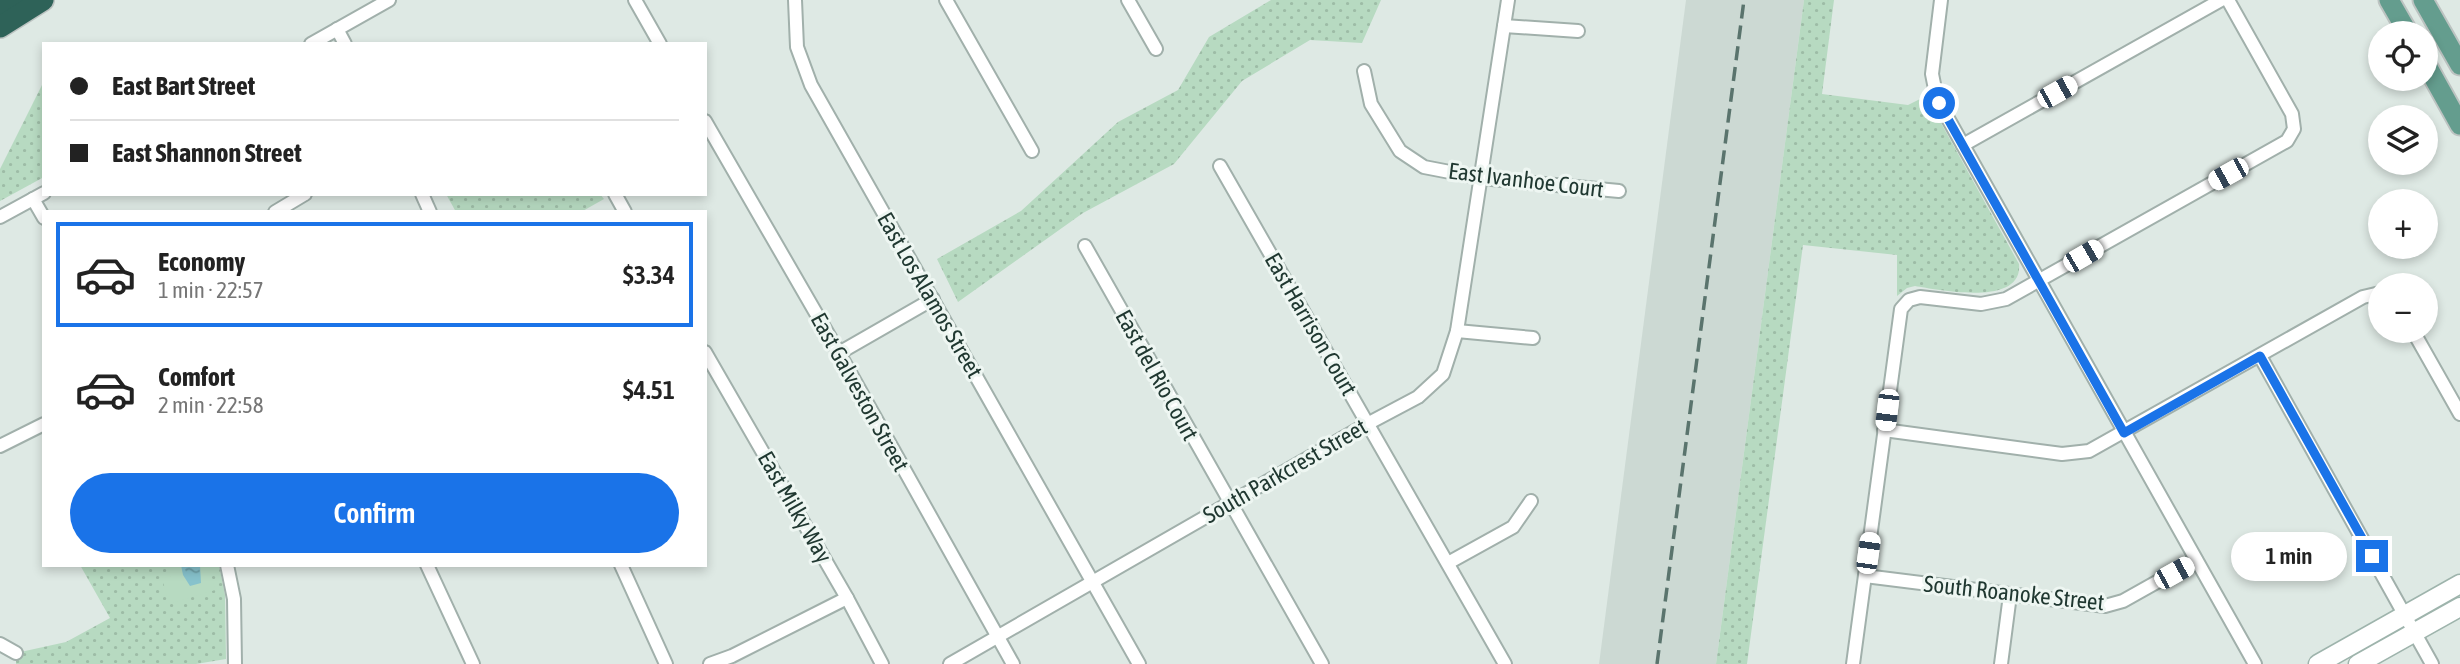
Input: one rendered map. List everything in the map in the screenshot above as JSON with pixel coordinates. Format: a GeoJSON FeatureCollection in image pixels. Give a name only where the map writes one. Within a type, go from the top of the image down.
{"type":"FeatureCollection","features":[{"type":"Feature","properties":{"kind":"highway"},"geometry":{"type":"LineString","coordinates":[[0,9],[16,0]]}},
{"type":"Feature","properties":{"kind":"highway"},"geometry":{"type":"LineString","coordinates":[[0,27],[43,0]]}},
{"type":"Feature","properties":{"kind":"main road"},"geometry":{"type":"LineString","coordinates":[[2389,0],[2401,21]]}},
{"type":"Feature","properties":{"kind":"main road"},"geometry":{"type":"LineString","coordinates":[[2423,0],[2460,65]]}},
{"type":"Feature","properties":{"kind":"main road"},"geometry":{"type":"LineString","coordinates":[[2438,86],[2460,125]]}},
{"type":"Feature","properties":{"kind":"street"},"geometry":{"type":"LineString","coordinates":[[314,42],[389,0]]}},
{"type":"Feature","properties":{"kind":"street"},"geometry":{"type":"LineString","coordinates":[[635,0],[659,42]]}},
{"type":"Feature","properties":{"kind":"street","name":"East Los Alamos Street"},"geometry":{"type":"LineString","coordinates":[[795,0],[797,47],[811,85],[1139,664]]}},
{"type":"Feature","properties":{"kind":"street"},"geometry":{"type":"LineString","coordinates":[[946,0],[1032,151]]}},
{"type":"Feature","properties":{"kind":"street"},"geometry":{"type":"LineString","coordinates":[[1128,0],[1156,49]]}},
{"type":"Feature","properties":{"kind":"street","name":"South Parkcrest Street"},"geometry":{"type":"LineString","coordinates":[[950,664],[1418,397],[1443,374],[1457,331],[1508,0]]}},
{"type":"Feature","properties":{"kind":"street"},"geometry":{"type":"LineString","coordinates":[[1941,0],[1932,66],[1937,99],[2255,664]]}},
{"type":"Feature","properties":{"kind":"street"},"geometry":{"type":"LineString","coordinates":[[1963,145],[2221,0]]}},
{"type":"Feature","properties":{"kind":"street"},"geometry":{"type":"LineString","coordinates":[[1853,664],[1900,314],[1905,304],[1922,297],[1989,304],[2006,299],[2284,143],[2293,134],[2295,125],[2292,114],[2228,0]]}},
{"type":"Feature","properties":{"kind":"street"},"geometry":{"type":"LineString","coordinates":[[1504,26],[1578,31]]}},
{"type":"Feature","properties":{"kind":"street"},"geometry":{"type":"LineString","coordinates":[[337,29],[344,42]]}},
{"type":"Feature","properties":{"kind":"street","name":"East Ivanhoe Court"},"geometry":{"type":"LineString","coordinates":[[1364,71],[1371,104],[1399,151],[1424,167],[1481,178],[1619,191]]}},
{"type":"Feature","properties":{"kind":"street","name":"East Galveston Street"},"geometry":{"type":"LineString","coordinates":[[707,124],[1013,664]]}},
{"type":"Feature","properties":{"kind":"street","name":"East Harrison Court"},"geometry":{"type":"LineString","coordinates":[[1220,166],[1505,664]]}},
{"type":"Feature","properties":{"kind":"street"},"geometry":{"type":"LineString","coordinates":[[0,217],[38,196]]}},
{"type":"Feature","properties":{"kind":"street"},"geometry":{"type":"LineString","coordinates":[[278,210],[302,196]]}},
{"type":"Feature","properties":{"kind":"street","name":"East del Rio Court"},"geometry":{"type":"LineString","coordinates":[[1085,246],[1322,664]]}},
{"type":"Feature","properties":{"kind":"street"},"geometry":{"type":"LineString","coordinates":[[1884,430],[2070,454],[2089,451],[2368,296]]}},
{"type":"Feature","properties":{"kind":"street"},"geometry":{"type":"LineString","coordinates":[[839,353],[933,299]]}},
{"type":"Feature","properties":{"kind":"street"},"geometry":{"type":"LineString","coordinates":[[1457,331],[1533,338]]}},
{"type":"Feature","properties":{"kind":"street"},"geometry":{"type":"LineString","coordinates":[[2420,343],[2460,414]]}},
{"type":"Feature","properties":{"kind":"street","name":"East Milky Way"},"geometry":{"type":"LineString","coordinates":[[707,355],[847,598],[882,664]]}},
{"type":"Feature","properties":{"kind":"street"},"geometry":{"type":"LineString","coordinates":[[2260,356],[2432,664]]}},
{"type":"Feature","properties":{"kind":"street"},"geometry":{"type":"LineString","coordinates":[[0,446],[42,425]]}},
{"type":"Feature","properties":{"kind":"street"},"geometry":{"type":"LineString","coordinates":[[1448,563],[1513,527],[1531,501]]}},
{"type":"Feature","properties":{"kind":"street","name":"South Roanoke Street"},"geometry":{"type":"LineString","coordinates":[[1865,576],[2091,606],[2110,605],[2127,599],[2196,560]]}},
{"type":"Feature","properties":{"kind":"street"},"geometry":{"type":"LineString","coordinates":[[227,567],[234,599],[235,664]]}},
{"type":"Feature","properties":{"kind":"street"},"geometry":{"type":"LineString","coordinates":[[428,567],[473,664]]}},
{"type":"Feature","properties":{"kind":"street"},"geometry":{"type":"LineString","coordinates":[[622,567],[666,664]]}},
{"type":"Feature","properties":{"kind":"street"},"geometry":{"type":"LineString","coordinates":[[2318,664],[2460,584]]}},
{"type":"Feature","properties":{"kind":"street"},"geometry":{"type":"LineString","coordinates":[[2001,664],[2010,595]]}},
{"type":"Feature","properties":{"kind":"street"},"geometry":{"type":"LineString","coordinates":[[710,664],[732,656],[847,598]]}},
{"type":"Feature","properties":{"kind":"street"},"geometry":{"type":"LineString","coordinates":[[2358,664],[2460,607]]}},
{"type":"Feature","properties":{"kind":"street"},"geometry":{"type":"LineString","coordinates":[[0,643],[16,653]]}},
{"type":"Feature","properties":{"kind":"shaded area"},"geometry":{"type":"Polygon","coordinates":[[[1686,0],[1804,0],[1716,664],[1599,664],[1686,0]]]}},
{"type":"Feature","properties":{"kind":"green space"},"geometry":{"type":"Polygon","coordinates":[[[1271,0],[1381,0],[1362,43],[1310,40],[1242,81],[1174,164],[1083,213],[958,302],[937,259],[1021,211],[1118,122],[1178,90],[1209,37],[1271,0]]]}},
{"type":"Feature","properties":{"kind":"green space"},"geometry":{"type":"Polygon","coordinates":[[[1804,0],[1834,0],[1822,94],[1908,105],[1926,96],[2019,264],[2017,277],[2008,286],[1994,291],[1960,292],[1915,286],[1907,288],[1897,296],[1897,255],[1803,245],[1747,664],[1716,664],[1804,0]]]}},
{"type":"Feature","properties":{"kind":"green space"},"geometry":{"type":"Polygon","coordinates":[[[42,85],[42,178],[0,201],[0,169],[42,85]]]}},
{"type":"Feature","properties":{"kind":"green space"},"geometry":{"type":"Polygon","coordinates":[[[447,196],[602,196],[604,199],[585,210],[455,210],[447,196]]]}},
{"type":"Feature","properties":{"kind":"green space"},"geometry":{"type":"Polygon","coordinates":[[[81,567],[219,567],[225,595],[226,659],[196,664],[16,664],[16,653],[66,642],[110,618],[81,567]]]}},
{"type":"Feature","properties":{"kind":"green space"},"geometry":{"type":"Polygon","coordinates":[[[168,567],[209,567],[215,590],[169,604],[162,578],[171,576],[168,567]]]}},
{"type":"Feature","properties":{"kind":"water"},"geometry":{"type":"Polygon","coordinates":[[[181,567],[200,567],[201,583],[190,586],[181,567]]]}},
{"type":"Feature","properties":{"kind":"railway"},"geometry":{"type":"LineString","coordinates":[[1657,664],[1744,0]]}},
{"type":"Feature","properties":{"kind":"route"},"geometry":{"type":"LineString","coordinates":[[1939,103],[2124,433],[2260,356],[2372,556]]}}]}
